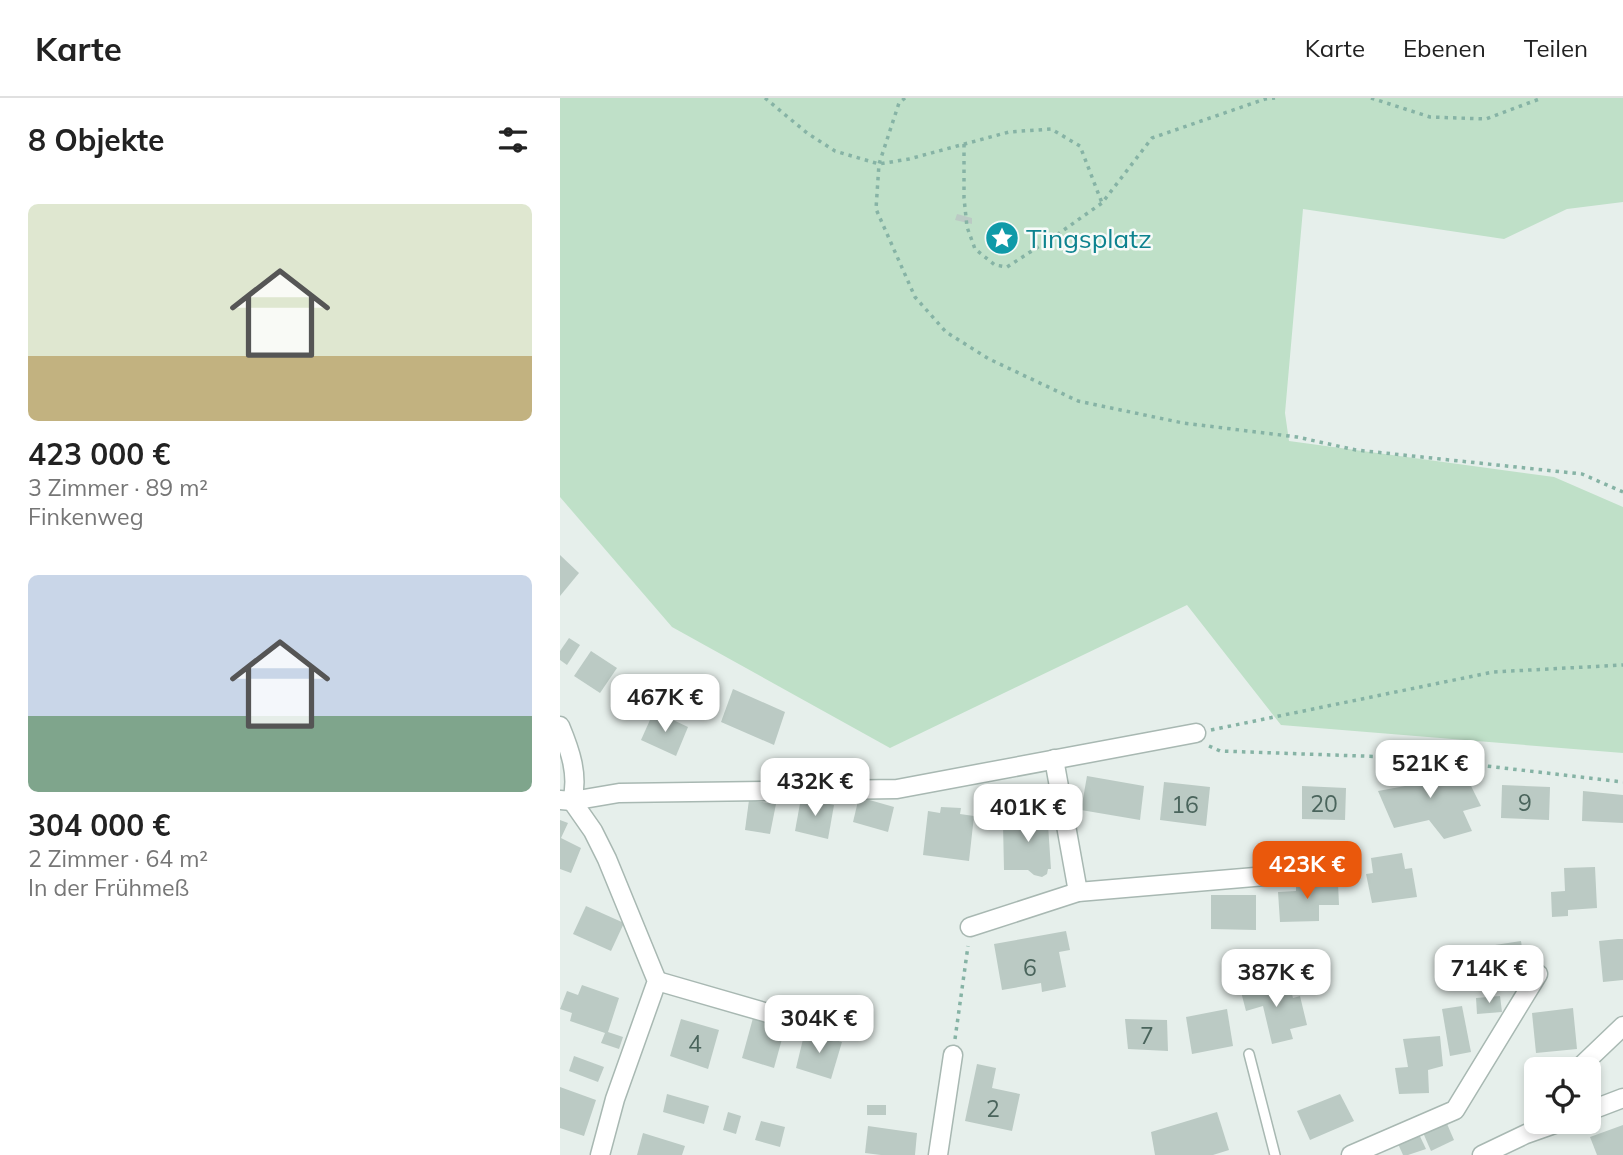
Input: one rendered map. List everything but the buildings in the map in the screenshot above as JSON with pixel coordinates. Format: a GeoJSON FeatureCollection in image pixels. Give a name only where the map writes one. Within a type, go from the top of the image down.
{"type":"FeatureCollection","features":[{"type":"Feature","properties":{"kind":"street"},"geometry":{"type":"LineString","coordinates":[[560,726],[575,775],[575,789],[566,801]]}},
{"type":"Feature","properties":{"kind":"street"},"geometry":{"type":"LineString","coordinates":[[566,801],[619,793],[897,789],[1188,734]]}},
{"type":"Feature","properties":{"kind":"street"},"geometry":{"type":"LineString","coordinates":[[1054,759],[1078,892]]}},
{"type":"Feature","properties":{"kind":"street"},"geometry":{"type":"LineString","coordinates":[[566,801],[593,831],[657,981],[615,1100],[600,1155]]}},
{"type":"Feature","properties":{"kind":"street"},"geometry":{"type":"LineString","coordinates":[[970,927],[1078,892],[1313,872]]}},
{"type":"Feature","properties":{"kind":"street"},"geometry":{"type":"LineString","coordinates":[[1351,1155],[1455,1110],[1538,974]]}},
{"type":"Feature","properties":{"kind":"street"},"geometry":{"type":"LineString","coordinates":[[657,981],[830,1031]]}},
{"type":"Feature","properties":{"kind":"street"},"geometry":{"type":"LineString","coordinates":[[1589,1057],[1623,1026]]}},
{"type":"Feature","properties":{"kind":"street"},"geometry":{"type":"LineString","coordinates":[[938,1155],[953,1055]]}},
{"type":"Feature","properties":{"kind":"street"},"geometry":{"type":"LineString","coordinates":[[1601,1106],[1623,1098]]}},
{"type":"Feature","properties":{"kind":"street"},"geometry":{"type":"LineString","coordinates":[[1482,1155],[1526,1134]]}},
{"type":"Feature","properties":{"kind":"lane"},"geometry":{"type":"LineString","coordinates":[[1249,1054],[1275,1155]]}},
{"type":"Feature","properties":{"kind":"path"},"geometry":{"type":"LineString","coordinates":[[765,98],[807,133],[835,151],[879,164],[909,159],[1009,132],[1051,129],[1080,146],[1102,203]]}},
{"type":"Feature","properties":{"kind":"path"},"geometry":{"type":"LineString","coordinates":[[905,98],[899,103],[879,164],[876,209],[915,297],[946,332],[989,359],[1079,401],[1183,423],[1297,437],[1356,450],[1582,474],[1623,492]]}},
{"type":"Feature","properties":{"kind":"path"},"geometry":{"type":"LineString","coordinates":[[964,144],[964,198],[967,226],[975,249],[995,265],[1007,267],[1102,203],[1152,138],[1265,99],[1275,98]]}},
{"type":"Feature","properties":{"kind":"path"},"geometry":{"type":"LineString","coordinates":[[1371,98],[1430,117],[1486,119],[1542,98]]}},
{"type":"Feature","properties":{"kind":"path"},"geometry":{"type":"LineString","coordinates":[[1188,734],[1493,672],[1623,665]]}},
{"type":"Feature","properties":{"kind":"path"},"geometry":{"type":"LineString","coordinates":[[1188,734],[1220,751],[1418,758],[1623,782]]}},
{"type":"Feature","properties":{"kind":"path"},"geometry":{"type":"LineString","coordinates":[[953,1055],[970,927]]}},
{"type":"Feature","properties":{"kind":"green space"},"geometry":{"type":"Polygon","coordinates":[[[560,98],[1623,98],[1623,202],[1567,209],[1504,239],[1303,209],[1285,413],[1289,441],[1554,477],[1623,507],[1623,753],[1281,725],[1187,605],[890,748],[672,627],[560,497],[560,98]]]}},
{"type":"Feature","properties":{"kind":"place","name":"Tingsplatz"},"geometry":{"type":"Point","coordinates":[1002,238]}}]}
